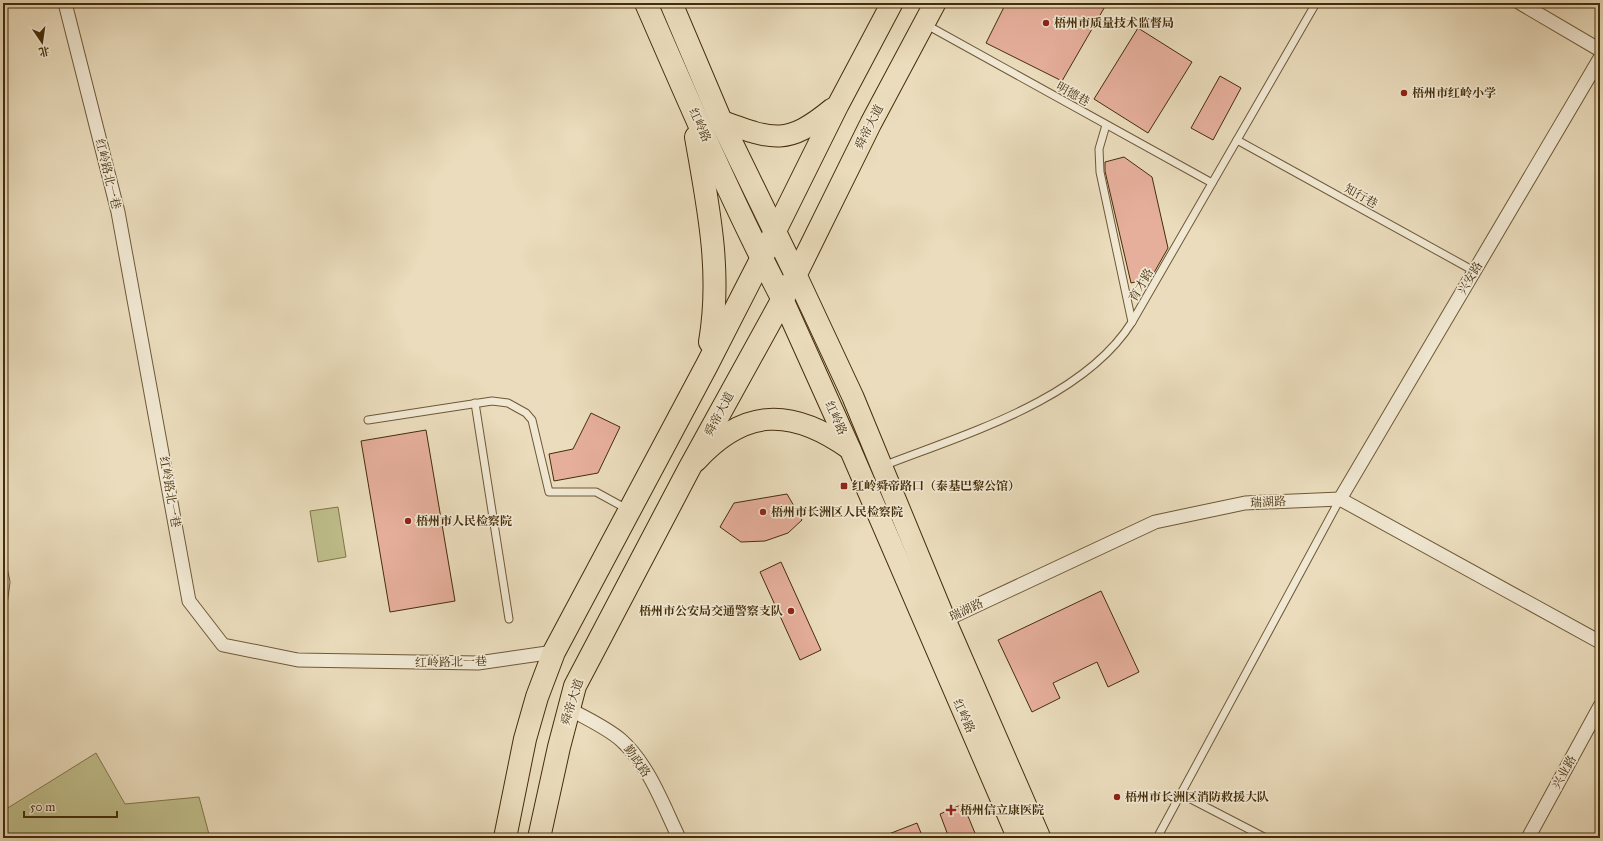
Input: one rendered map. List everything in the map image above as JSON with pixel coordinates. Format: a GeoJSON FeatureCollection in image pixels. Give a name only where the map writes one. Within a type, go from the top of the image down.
{"type":"FeatureCollection","features":[{"type":"Feature","properties":{"kind":"highway","name":"红岭路"},"geometry":{"type":"LineString","coordinates":[[646,3],[690,104],[760,256],[782,298]]}},
{"type":"Feature","properties":{"kind":"highway","name":"红岭路"},"geometry":{"type":"LineString","coordinates":[[671,3],[721,121],[796,275]]}},
{"type":"Feature","properties":{"kind":"highway"},"geometry":{"type":"LineString","coordinates":[[690,104],[713,241],[716,274],[715,315],[707,365]]}},
{"type":"Feature","properties":{"kind":"highway"},"geometry":{"type":"LineString","coordinates":[[505,838],[525,738],[537,697],[554,652],[707,365],[760,256],[774,232]]}},
{"type":"Feature","properties":{"kind":"highway","name":"舜帝大道"},"geometry":{"type":"LineString","coordinates":[[539,838],[568,708],[575,686],[584,666],[689,469],[796,275]]}},
{"type":"Feature","properties":{"kind":"main road"},"geometry":{"type":"LineString","coordinates":[[774,232],[838,105],[892,3]]}},
{"type":"Feature","properties":{"kind":"main road","name":"舜帝大道"},"geometry":{"type":"LineString","coordinates":[[796,275],[871,122],[935,3]]}},
{"type":"Feature","properties":{"kind":"main road"},"geometry":{"type":"LineString","coordinates":[[721,121],[771,137],[793,134],[812,125],[838,105]]}},
{"type":"Feature","properties":{"kind":"main road","name":"红岭路"},"geometry":{"type":"LineString","coordinates":[[796,275],[853,397],[945,620],[1040,838]]}},
{"type":"Feature","properties":{"kind":"main road","name":"红岭路"},"geometry":{"type":"LineString","coordinates":[[782,298],[850,449],[1018,838]]}},
{"type":"Feature","properties":{"kind":"main road"},"geometry":{"type":"LineString","coordinates":[[689,469],[707,449],[725,435],[744,424],[758,420],[787,420],[812,426],[832,436],[850,449]]}},
{"type":"Feature","properties":{"kind":"street","name":"红岭路北一巷"},"geometry":{"type":"LineString","coordinates":[[65,3],[118,212],[189,601],[223,645],[298,660],[478,663],[554,652]]}},
{"type":"Feature","properties":{"kind":"street"},"geometry":{"type":"LineString","coordinates":[[1520,3],[1600,50]]}},
{"type":"Feature","properties":{"kind":"street","name":"兴安路"},"geometry":{"type":"LineString","coordinates":[[1340,499],[1600,58]]}},
{"type":"Feature","properties":{"kind":"street"},"geometry":{"type":"LineString","coordinates":[[1340,499],[1600,642]]}},
{"type":"Feature","properties":{"kind":"street","name":"瑞湖路"},"geometry":{"type":"LineString","coordinates":[[926,628],[1155,522],[1245,503],[1340,499]]}},
{"type":"Feature","properties":{"kind":"street","name":"兴业路"},"geometry":{"type":"LineString","coordinates":[[1528,838],[1600,706]]}},
{"type":"Feature","properties":{"kind":"street","name":"勤政路"},"geometry":{"type":"LineString","coordinates":[[568,708],[620,739],[633,752],[644,768],[679,838]]}},
{"type":"Feature","properties":{"kind":"lane","name":"育才路"},"geometry":{"type":"LineString","coordinates":[[882,467],[1023,410],[1062,388],[1099,362],[1126,332],[1316,3]]}},
{"type":"Feature","properties":{"kind":"lane","name":"明德巷"},"geometry":{"type":"LineString","coordinates":[[924,23],[1212,184]]}},
{"type":"Feature","properties":{"kind":"lane"},"geometry":{"type":"LineString","coordinates":[[1106,125],[1099,149],[1100,172],[1132,322]]}},
{"type":"Feature","properties":{"kind":"lane","name":"知行巷"},"geometry":{"type":"LineString","coordinates":[[1237,140],[1474,271]]}},
{"type":"Feature","properties":{"kind":"lane"},"geometry":{"type":"LineString","coordinates":[[368,420],[475,403],[492,401],[508,403],[532,420],[549,492],[596,492],[629,510]]}},
{"type":"Feature","properties":{"kind":"lane"},"geometry":{"type":"LineString","coordinates":[[475,403],[509,619]]}},
{"type":"Feature","properties":{"kind":"lane"},"geometry":{"type":"LineString","coordinates":[[1157,838],[1340,499]]}},
{"type":"Feature","properties":{"kind":"lane"},"geometry":{"type":"LineString","coordinates":[[3,568],[6,582],[3,605]]}},
{"type":"Feature","properties":{"kind":"lane"},"geometry":{"type":"LineString","coordinates":[[1182,794],[1266,838]]}},
{"type":"Feature","properties":{"kind":"shaded area"},"geometry":{"type":"Polygon","coordinates":[[[338,507],[346,557],[318,562],[310,511],[338,507]]]}},
{"type":"Feature","properties":{"kind":"shaded area"},"geometry":{"type":"Polygon","coordinates":[[[96,753],[125,804],[199,797],[210,838],[3,838],[3,811],[96,753]]]}},
{"type":"Feature","properties":{"kind":"building","name":"梧州市质量技术监督局"},"geometry":{"type":"Polygon","coordinates":[[[1006,3],[1107,3],[1062,81],[986,43],[1006,3]]]}},
{"type":"Feature","properties":{"kind":"building"},"geometry":{"type":"Polygon","coordinates":[[[1138,28],[1192,62],[1148,133],[1094,99],[1138,28]]]}},
{"type":"Feature","properties":{"kind":"building"},"geometry":{"type":"Polygon","coordinates":[[[1220,76],[1241,88],[1213,140],[1191,128],[1220,76]]]}},
{"type":"Feature","properties":{"kind":"building"},"geometry":{"type":"Polygon","coordinates":[[[1124,157],[1152,177],[1168,248],[1151,278],[1131,283],[1105,171],[1105,162],[1124,157]]]}},
{"type":"Feature","properties":{"kind":"building"},"geometry":{"type":"Polygon","coordinates":[[[591,413],[620,427],[598,473],[554,481],[549,454],[573,449],[591,413]]]}},
{"type":"Feature","properties":{"kind":"building","name":"梧州市人民检察院"},"geometry":{"type":"Polygon","coordinates":[[[426,430],[455,601],[390,612],[361,441],[426,430]]]}},
{"type":"Feature","properties":{"kind":"building","name":"梧州市长洲区人民检察院"},"geometry":{"type":"Polygon","coordinates":[[[787,494],[802,520],[788,533],[765,541],[741,542],[720,527],[734,503],[787,494]]]}},
{"type":"Feature","properties":{"kind":"building","name":"梧州市公安局交通警察支队"},"geometry":{"type":"Polygon","coordinates":[[[781,562],[821,650],[800,660],[760,572],[781,562]]]}},
{"type":"Feature","properties":{"kind":"building"},"geometry":{"type":"Polygon","coordinates":[[[1101,591],[1139,672],[1108,687],[1097,662],[1053,683],[1060,698],[1032,712],[998,640],[1101,591]]]}},
{"type":"Feature","properties":{"kind":"building"},"geometry":{"type":"Polygon","coordinates":[[[963,804],[977,838],[949,838],[940,814],[963,804]]]}},
{"type":"Feature","properties":{"kind":"building"},"geometry":{"type":"Polygon","coordinates":[[[917,823],[923,838],[881,838],[881,837],[917,823]]]}},
{"type":"Feature","properties":{"kind":"place","name":"梧州市质量技术监督局"},"geometry":{"type":"Point","coordinates":[1046,23]}},
{"type":"Feature","properties":{"kind":"place","name":"梧州市红岭小学"},"geometry":{"type":"Point","coordinates":[1404,93]}},
{"type":"Feature","properties":{"kind":"place","name":"红岭舜帝路口（泰基巴黎公馆）"},"geometry":{"type":"Point","coordinates":[844,486]}},
{"type":"Feature","properties":{"kind":"place","name":"梧州市长洲区人民检察院"},"geometry":{"type":"Point","coordinates":[763,512]}},
{"type":"Feature","properties":{"kind":"place","name":"梧州市人民检察院"},"geometry":{"type":"Point","coordinates":[408,521]}},
{"type":"Feature","properties":{"kind":"place","name":"梧州市公安局交通警察支队"},"geometry":{"type":"Point","coordinates":[791,611]}},
{"type":"Feature","properties":{"kind":"place","name":"梧州市长洲区消防救援大队"},"geometry":{"type":"Point","coordinates":[1117,797]}},
{"type":"Feature","properties":{"kind":"place","name":"梧州信立康医院"},"geometry":{"type":"Point","coordinates":[951,810]}}]}
